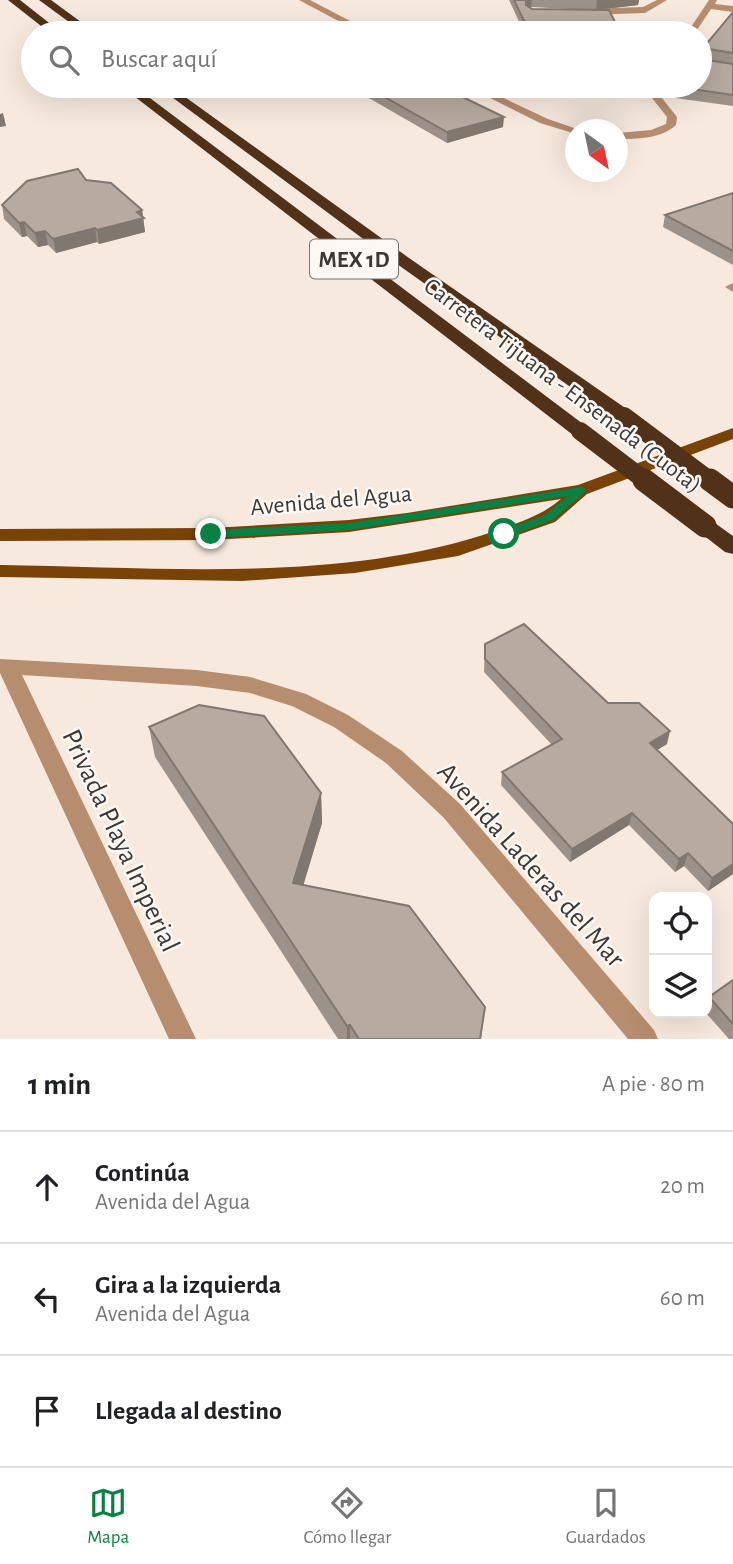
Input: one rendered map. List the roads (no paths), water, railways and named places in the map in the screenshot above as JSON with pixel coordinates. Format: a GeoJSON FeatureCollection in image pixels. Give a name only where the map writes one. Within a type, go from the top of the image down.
{"type":"FeatureCollection","features":[{"type":"Feature","properties":{"kind":"highway"},"geometry":{"type":"LineString","coordinates":[[13,0],[41,21]]}},
{"type":"Feature","properties":{"kind":"highway"},"geometry":{"type":"LineString","coordinates":[[44,0],[73,21]]}},
{"type":"Feature","properties":{"kind":"highway","name":"Carretera Tijuana - Ensenada (Cuota)"},"geometry":{"type":"LineString","coordinates":[[143,98],[733,547]]}},
{"type":"Feature","properties":{"kind":"highway","name":"Carretera Tijuana - Ensenada (Cuota)"},"geometry":{"type":"LineString","coordinates":[[179,98],[733,497]]}},
{"type":"Feature","properties":{"kind":"main road","name":"Avenida del Agua"},"geometry":{"type":"LineString","coordinates":[[0,535],[211,534],[349,526],[581,490],[733,433]]}},
{"type":"Feature","properties":{"kind":"main road","name":"Avenida del Agua"},"geometry":{"type":"LineString","coordinates":[[0,571],[242,575],[355,567],[458,550],[549,518],[581,490]]}},
{"type":"Feature","properties":{"kind":"street"},"geometry":{"type":"LineString","coordinates":[[303,0],[344,21]]}},
{"type":"Feature","properties":{"kind":"street"},"geometry":{"type":"LineString","coordinates":[[570,12],[645,10],[663,0]]}},
{"type":"Feature","properties":{"kind":"street"},"geometry":{"type":"LineString","coordinates":[[699,21],[711,3],[733,9]]}},
{"type":"Feature","properties":{"kind":"street"},"geometry":{"type":"LineString","coordinates":[[496,98],[544,121],[565,128]]}},
{"type":"Feature","properties":{"kind":"street"},"geometry":{"type":"LineString","coordinates":[[628,136],[663,131],[671,125],[672,117],[655,98]]}},
{"type":"Feature","properties":{"kind":"street","name":"Privada Playa Imperial"},"geometry":{"type":"LineString","coordinates":[[4,666],[183,1039]]}},
{"type":"Feature","properties":{"kind":"street","name":"Avenida Laderas del Mar"},"geometry":{"type":"LineString","coordinates":[[4,666],[197,678],[250,685],[299,700],[341,721],[394,757],[452,811],[645,1039]]}}]}
